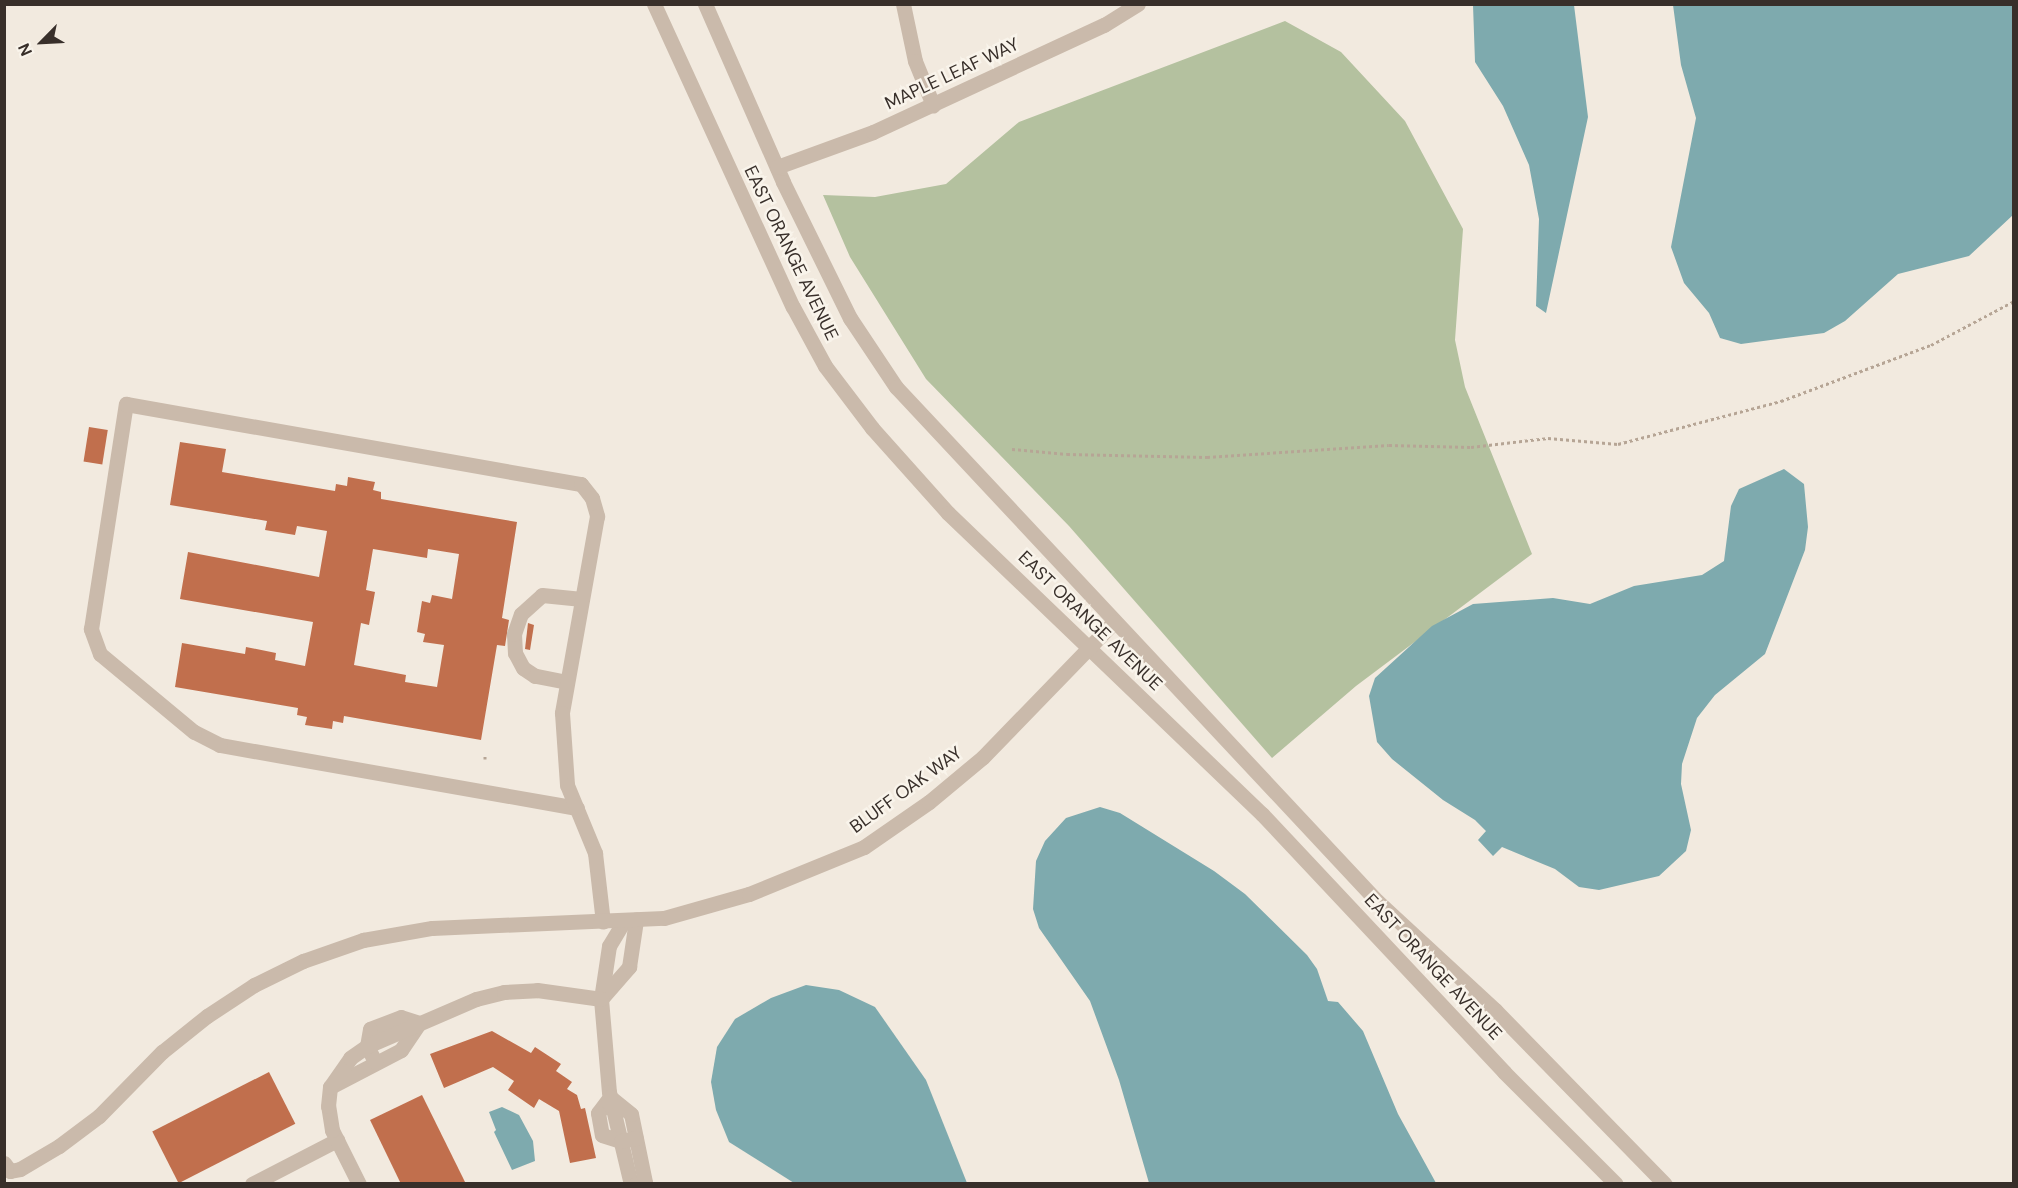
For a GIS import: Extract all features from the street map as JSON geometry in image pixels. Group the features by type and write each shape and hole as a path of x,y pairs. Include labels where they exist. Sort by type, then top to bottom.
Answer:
{"street":[{"name":"EAST ORANGE AVENUE","path":"654,4 793,307 825,366 898,459 948,513 1262,814 1504,1072 1616,1184"},
{"name":"EAST ORANGE AVENUE","path":"705,4 777,167 850,318 896,387 1377,901 1495,1010 1665,1184"},
{"path":"903,4 915,61 933,105"},
{"name":"MAPLE LEAF WAY","path":"777,167 873,132 933,105 1104,26 1138,4"},
{"path":"576,808 220,745 194,732 99,654 91,629 126,404 581,484 592,498 597,516 562,713 567,785 595,853 603,922"},
{"path":"567,682 535,676 523,668 514,653 513,634 520,614 542,596 582,599"},
{"name":"BLUFF OAK WAY","path":"6,1171 59,1146 99,1116 162,1052 207,1016 254,985 303,961 363,940 432,928 664,918 749,894 864,847 929,802 983,757 1092,649 1114,622"},
{"path":"630,920 609,946 601,999 610,1097 645,1182 636,1184"},
{"path":"601,999 629,967 630,920"},
{"path":"359,1184 337,1140 328,1106 330,1087 350,1058 367,1046 418,1023 476,999 504,992 537,990 601,999"},
{"path":"330,1087 357,1076 375,1062 401,1050 418,1023"},
{"path":"367,1046 375,1062"},
{"path":"628,1139 631,1184"},
{"path":"252,1184 337,1140"}],"path":[{"path":"1012,448 1067,454 1207,457 1389,445 1471,447 1548,438 1618,444 1780,401 1931,345 2013,301"}],"green space":[{"path":"1285,21 1341,52 1405,121 1463,229 1455,340 1465,387 1532,554 1356,686 1272,758 1069,526 926,379 850,257 823,195 875,197 946,184 1019,122"}],"water":[{"path":"1473,5 1574,5 1588,117 1546,313 1536,306 1539,219 1529,165 1503,106 1475,62"},
{"path":"1673,5 2013,5 2013,215 1969,256 1898,274 1845,321 1824,333 1741,344 1720,338 1709,313 1684,283 1671,247 1696,118 1681,65"},
{"path":"1784,469 1804,484 1808,527 1805,550 1765,654 1715,695 1697,718 1682,764 1681,784 1691,830 1686,851 1659,876 1599,890 1579,887 1555,869 1502,847 1493,856 1478,840 1486,831 1475,820 1443,800 1392,759 1377,742 1369,696 1375,678 1432,626 1473,604 1553,598 1590,604 1634,586 1702,575 1724,561 1731,506 1739,489"},
{"path":"1100,807 1120,813 1214,871 1245,894 1307,955 1317,969 1328,1001 1338,1002 1363,1031 1398,1114 1436,1183 1149,1183 1119,1080 1090,1001 1039,928 1033,909 1036,861 1045,841 1066,818"},
{"path":"806,985 839,990 875,1007 926,1080 967,1183 794,1183 729,1142 716,1110 711,1082 717,1047 735,1019 771,998"},
{"path":"502,1107 519,1115 533,1141 535,1161 512,1170 494,1132 496,1130 489,1112"}],"building":[{"path":"89,427 108,430 102,465 84,462"},
{"path":"180,442 226,449 222,472 335,491 336,484 347,486 348,477 375,482 373,490 381,492 381,499 517,522 502,618 509,620 505,646 497,645 481,740 344,716 343,723 333,721 332,729 305,725 307,717 297,715 298,708 175,687 182,643 245,654 246,647 276,653 275,660 305,666 313,622 180,599 188,552 319,577 327,531 297,526 295,535 265,530 267,521 170,505","holes":["373,549 427,558 428,549 459,554 452,599 432,595 430,603 422,601 417,632 425,634 423,642 444,645 437,687 405,682 406,675 354,665 361,623 369,625 375,592 366,590"]},
{"path":"528,623 534,625 530,650 525,649"},
{"path":"492,1031 531,1053 535,1047 561,1064 556,1071 572,1082 567,1089 577,1095 581,1109 585,1108 596,1158 570,1163 559,1111 539,1099 534,1108 508,1090 514,1081 493,1067 444,1088 430,1054"},
{"path":"269,1072 295,1124 179,1183 152,1131"},
{"path":"422,1095 466,1184 401,1184 370,1120"}]}
